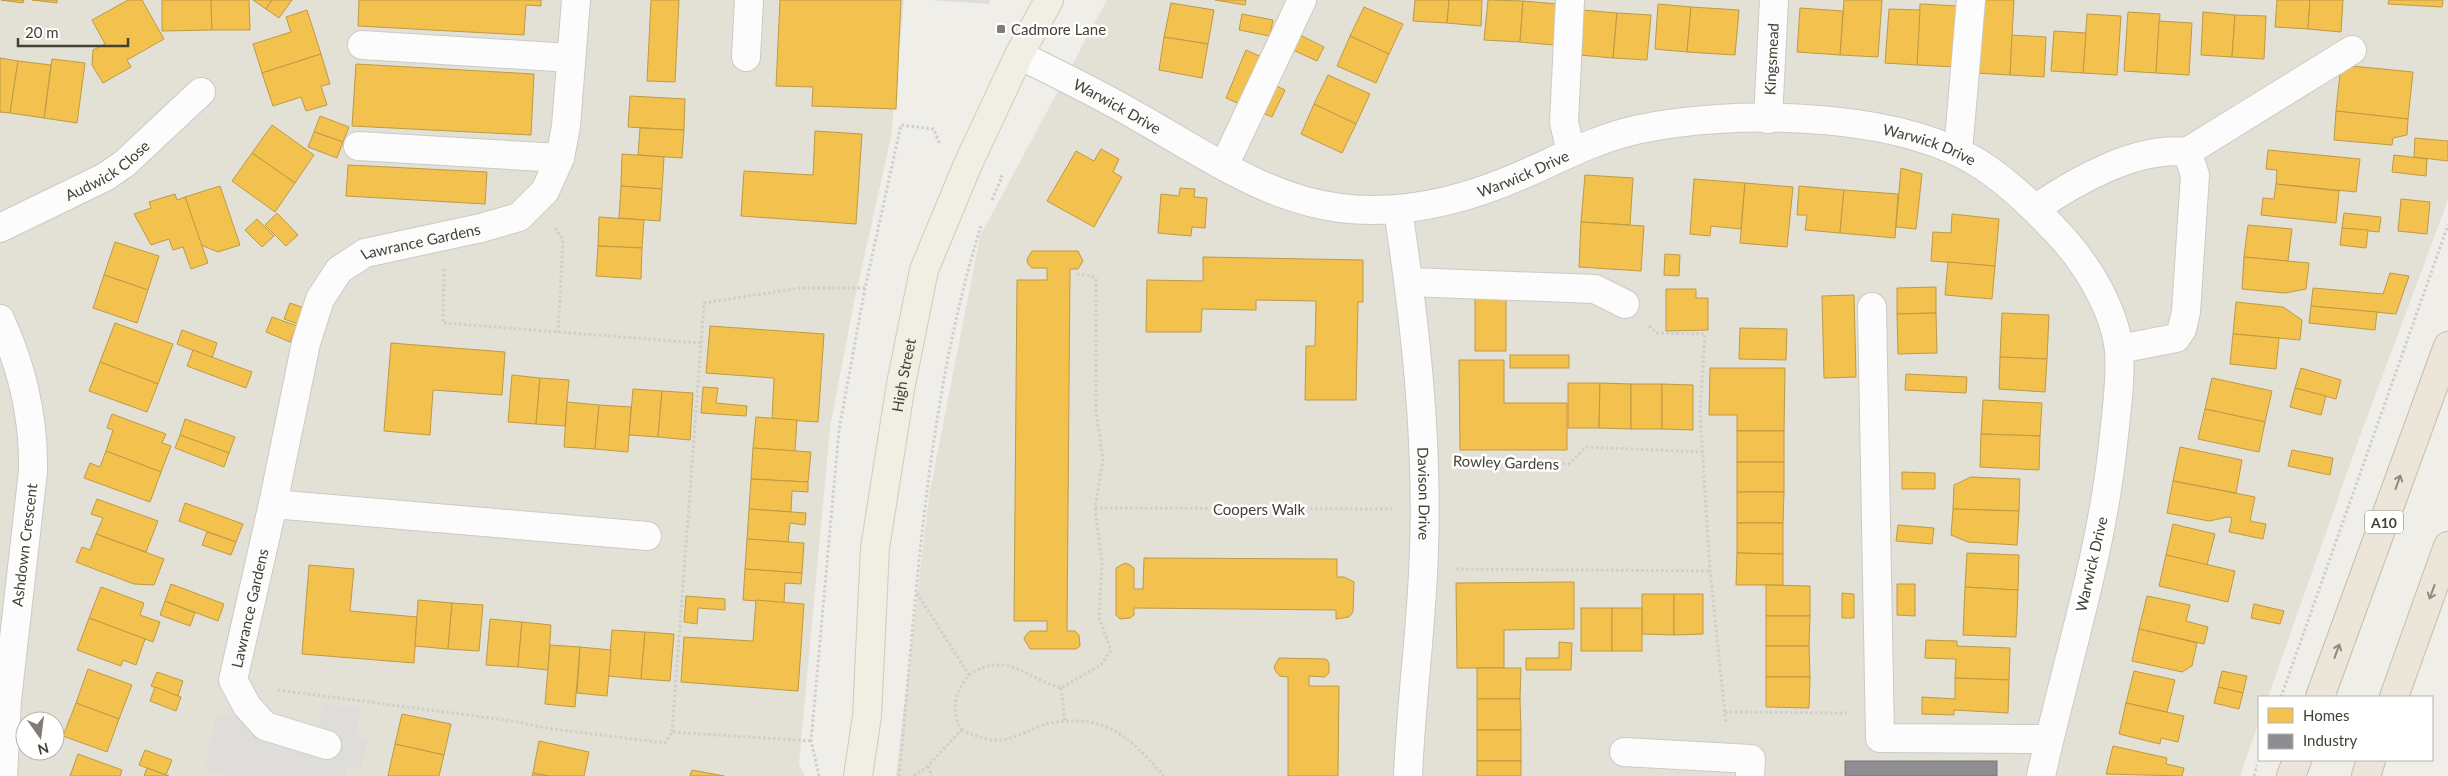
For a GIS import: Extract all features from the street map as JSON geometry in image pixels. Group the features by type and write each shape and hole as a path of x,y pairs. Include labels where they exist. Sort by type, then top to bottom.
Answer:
{"highway":[{"name":"A10","path":"2320,696 2448,346"},
{"path":"2394,696 2448,546"},
{"path":"2291,776 2297,761"},
{"path":"2366,776 2372,761"}],"main road":[{"name":"High Street","path":"858,776 868,716 875,548 900,384 924,270 968,164 1019,55 1049,0"}],"street":[{"name":"Lawrance Gardens","path":"327,745 264,726 247,706 233,680 273,504 306,343 320,299 340,270 365,252 481,228 519,217 544,191 560,158 566,126 576,0"},
{"path":"746,57 749,0"},
{"path":"1224,166 1302,0"},
{"path":"1570,0 1564,122 1571,152"},
{"name":"Kingsmead","path":"1768,119 1774,0"},
{"path":"1958,152 1971,0"},
{"path":"362,45 571,58"},
{"path":"2036,209 2068,186 2115,165 2172,150 2187,152 2212,134 2352,50"},
{"name":"Warwick Drive","path":"1019,55 1134,114 1224,166 1273,190 1311,202 1340,208 1398,210 1440,203 1483,191 1608,137 1694,119 1823,120 1878,128 1922,138 1958,152 1988,170 2036,209 2072,248 2102,298 2119,349 2116,408 2104,509 2041,776"},
{"name":"Audwick Close","path":"0,228 81,191 112,173 138,152 201,92"},
{"path":"358,146 560,158"},
{"path":"2119,349 2176,338 2182,329 2186,312 2195,175 2187,152"},
{"name":"Davison Drive","path":"1398,210 1409,282 1423,459 1424,509 1421,629 1410,715 1408,776"},
{"path":"1409,282 1595,289 1625,304"},
{"path":"1872,307 1878,713 1880,738 2049,739"},
{"name":"Ashdown Crescent","path":"0,319 14,348 26,392 33,434 33,471 3,700 3,776"},
{"path":"273,504 647,536"},
{"path":"1624,752 1743,764"}],"path":[{"path":"820,776 811,741 839,430 865,288 901,124 934,129 943,154 1002,177 991,202"},
{"path":"537,198 564,240 558,332"},
{"path":"899,776 930,462 943,381 984,219"},
{"path":"2281,696 2448,225"},
{"path":"438,237 445,274 443,323 700,343"},
{"path":"1076,274 1092,276 1096,280 1096,411 1103,460 1095,508 1102,562 1099,618 1111,650 1101,665 1061,688 1044,683 1028,673 1002,663 980,668 969,675 956,695 954,707 961,730 992,742 1025,735 1041,726 1065,721 1102,724 1117,731 1134,743 1164,776"},
{"path":"247,706 274,689 513,721 545,728 665,743 672,732 704,303 800,288 865,288"},
{"path":"1625,304 1656,333 1705,334 1700,413 1710,571 1725,712 1743,764"},
{"name":"Rowley Gardens","path":"1423,459 1569,464 1586,447 1703,452"},
{"name":"Coopers Walk","path":"1095,508 1424,509"},
{"path":"1455,569 1710,571"},
{"path":"917,593 969,675"},
{"path":"1061,688 1065,721"},
{"path":"1725,712 1878,713"},
{"path":"914,776 928,766 961,730"},
{"path":"672,732 811,741"},
{"path":"928,766 932,776"}],"shaded area":[{"path":"0,0 904,0 891,137 853,307 830,428 799,764 805,776 0,776"},
{"path":"929,0 990,0 989,4"},
{"path":"1107,0 2448,0 2448,200 2360,436 2268,696 2258,696 2258,725 2240,776 896,776 929,496 980,236"},
{"path":"324,703 361,709 355,738 368,741 361,769 347,767 345,776 233,776 204,770 217,713 277,720 318,730"}],"building: Homes":[{"path":"1,0 24,0 23,3"},
{"path":"32,0 57,0 57,3"},
{"path":"128,0 142,0 164,39 127,60 131,67 103,83 92,65 93,50 105,44 92,20"},
{"path":"162,0 211,0 212,30 162,31"},
{"path":"211,0 249,0 250,30 212,30"},
{"path":"253,0 272,0 266,9"},
{"path":"272,0 292,0 279,18 266,9"},
{"path":"359,0 541,0 541,6 526,5 524,35 358,26"},
{"path":"651,0 679,0 675,82 647,81"},
{"path":"780,0 901,0 896,109 812,106 813,87 776,86"},
{"path":"1215,0 1246,0 1245,5"},
{"path":"1415,0 1449,0 1447,23 1413,21"},
{"path":"1449,0 1482,0 1481,26 1447,23"},
{"path":"1488,0 1523,1 1520,42 1484,40"},
{"path":"1844,0 1882,0 1878,57 1840,55"},
{"path":"1980,0 2014,0 2010,75 1975,73"},
{"path":"2277,0 2310,0 2308,29 2275,27"},
{"path":"2310,0 2343,0 2341,32 2308,29"},
{"path":"2389,0 2443,0 2442,7 2388,4"},
{"path":"1523,1 1558,4 1554,45 1520,42"},
{"path":"1171,3 1214,10 1208,44 1164,37"},
{"path":"1658,4 1691,7 1687,52 1655,49"},
{"path":"1920,4 1959,6 1955,67 1917,65"},
{"path":"1364,7 1403,24 1389,54 1350,36"},
{"path":"1691,7 1739,10 1735,55 1687,52"},
{"path":"1800,8 1843,11 1840,55 1797,52"},
{"path":"1889,9 1920,10 1917,65 1885,63"},
{"path":"307,10 321,54 262,73 253,44 291,32 286,17"},
{"path":"1582,10 1617,13 1613,58 1579,55"},
{"path":"2128,12 2160,14 2156,73 2124,71"},
{"path":"2203,12 2235,15 2232,57 2201,55"},
{"path":"1617,13 1651,15 1647,60 1613,58"},
{"path":"1242,14 1273,20 1270,36 1239,30"},
{"path":"2087,14 2121,16 2117,75 2083,73"},
{"path":"2235,15 2266,16 2264,59 2232,57"},
{"path":"2159,21 2192,23 2189,75 2156,73"},
{"path":"2054,31 2086,33 2083,73 2051,71"},
{"path":"1300,35 1324,47 1317,61 1293,50"},
{"path":"2012,35 2046,37 2044,77 2010,75"},
{"path":"1350,36 1389,54 1376,83 1337,66"},
{"path":"1164,37 1208,44 1202,78 1159,70"},
{"path":"1246,50 1264,58 1244,106 1226,98"},
{"path":"321,54 330,84 321,86 327,105 306,111 301,97 273,106 262,73"},
{"path":"0,58 18,61 10,113 0,112"},
{"path":"52,59 85,63 77,123 44,118"},
{"path":"18,61 51,65 44,118 10,113"},
{"path":"356,64 534,74 531,135 352,126"},
{"path":"2341,65 2413,72 2408,119 2336,111"},
{"path":"1328,75 1370,94 1356,124 1314,104"},
{"path":"1270,83 1285,90 1272,117 1257,111"},
{"path":"630,96 685,99 684,130 628,127"},
{"path":"1314,104 1356,124 1342,153 1301,134"},
{"path":"2336,111 2408,119 2407,135 2393,138 2392,145 2334,140"},
{"path":"320,116 349,127 343,142 314,132"},
{"path":"272,125 314,155 295,183 252,153"},
{"path":"640,128 684,130 682,158 638,155"},
{"path":"815,131 862,134 856,224 741,216 744,171 813,175"},
{"path":"314,132 343,142 337,158 308,147"},
{"path":"2415,138 2448,141 2448,161 2414,157"},
{"path":"1101,149 1119,159 1113,172 1122,177 1094,227 1047,201 1076,151 1094,161"},
{"path":"2268,150 2360,159 2356,192 2276,184 2277,170 2266,169"},
{"path":"252,153 295,183 275,212 232,181"},
{"path":"622,154 664,157 662,189 621,186"},
{"path":"2394,155 2427,159 2426,176 2392,172"},
{"path":"348,165 487,172 485,204 346,196"},
{"path":"1901,168 1922,174 1916,229 1896,227"},
{"path":"1585,175 1633,178 1630,225 1581,222"},
{"path":"1694,179 1745,183 1741,229 1711,226 1710,236 1690,234"},
{"path":"1745,183 1793,187 1787,247 1740,243"},
{"path":"2276,184 2339,191 2336,223 2261,215 2263,198 2274,199"},
{"path":"220,186 240,245 218,252 201,245 185,197"},
{"path":"621,186 662,189 660,221 619,218"},
{"path":"1799,186 1844,190 1840,233 1805,230 1807,215 1797,215"},
{"path":"1180,188 1195,189 1194,197 1207,198 1205,228 1192,227 1191,236 1158,233 1161,194 1179,196"},
{"path":"1844,190 1898,194 1895,238 1840,233"},
{"path":"175,194 177,200 185,197 208,263 191,269 183,247 173,250 169,239 151,245 134,214 151,208 149,202"},
{"path":"2401,199 2430,202 2427,234 2398,231"},
{"path":"277,213 298,235 286,246 265,225"},
{"path":"2344,213 2381,217 2379,232 2342,228"},
{"path":"1952,214 1999,219 1995,266 1931,261 1933,232 1951,233"},
{"path":"599,217 644,220 642,248 598,246"},
{"path":"257,219 274,236 262,247 245,230"},
{"path":"1581,222 1644,226 1641,271 1579,267"},
{"path":"2248,225 2292,229 2288,261 2244,257"},
{"path":"2342,228 2368,230 2366,248 2340,245"},
{"path":"115,242 159,256 148,290 104,275"},
{"path":"598,246 642,248 641,279 596,276"},
{"path":"1032,251 1078,251 1083,261 1078,269 1070,269 1067,631 1075,631 1079,635 1080,646 1076,649 1030,649 1024,639 1026,635 1030,631 1047,631 1047,621 1014,621 1017,280 1047,280 1047,268 1032,268 1028,264 1027,259"},
{"path":"1665,254 1680,255 1679,276 1664,275"},
{"path":"1203,257 1363,260 1363,302 1358,302 1356,400 1305,400 1306,346 1315,346 1316,301 1256,300 1256,310 1202,309 1201,332 1146,332 1147,280 1203,281"},
{"path":"2244,257 2309,263 2306,289 2285,293 2242,289"},
{"path":"1948,262 1995,266 1992,299 1945,295"},
{"path":"2390,273 2409,276 2396,314 2311,306 2313,288 2383,294"},
{"path":"104,275 148,290 137,323 93,308"},
{"path":"1936,287 1936,313 1897,314 1897,288"},
{"path":"1666,289 1696,289 1696,298 1708,298 1708,330 1666,331"},
{"path":"1475,294 1506,295 1506,351 1475,351"},
{"path":"1854,295 1856,377 1824,378 1822,296"},
{"path":"2236,302 2283,307 2302,320 2300,340 2233,334"},
{"path":"290,303 304,308 298,324 284,319"},
{"path":"2311,306 2377,312 2375,330 2309,323"},
{"path":"1936,313 1937,353 1898,354 1897,314"},
{"path":"2002,313 2049,315 2047,359 2000,357"},
{"path":"272,317 297,326 290,342 266,332"},
{"path":"115,323 173,344 158,384 100,362"},
{"path":"710,326 824,334 818,422 772,419 774,378 706,373"},
{"path":"1740,328 1787,329 1786,360 1739,359"},
{"path":"182,330 217,343 212,358 177,344"},
{"path":"2233,334 2279,338 2276,369 2230,364"},
{"path":"391,343 505,352 502,395 433,390 430,435 384,431"},
{"path":"193,350 252,372 246,388 187,366"},
{"path":"1510,355 1569,355 1569,368 1510,368"},
{"path":"2000,357 2047,359 2045,392 1999,389"},
{"path":"1459,360 1504,360 1504,403 1567,403 1567,450 1460,450"},
{"path":"100,362 158,384 147,412 89,391"},
{"path":"1710,368 1785,368 1784,431 1737,431 1737,415 1709,415"},
{"path":"2301,368 2341,380 2336,399 2295,388"},
{"path":"1906,374 1967,377 1966,393 1905,390"},
{"path":"512,375 540,378 536,424 508,422"},
{"path":"540,378 569,380 565,426 536,424"},
{"path":"2212,378 2272,391 2265,422 2205,409"},
{"path":"1568,383 1600,383 1599,428 1568,428"},
{"path":"1600,383 1631,384 1631,429 1599,428"},
{"path":"1631,384 1662,384 1662,429 1631,429"},
{"path":"1662,384 1693,385 1693,430 1662,429"},
{"path":"703,387 718,388 716,403 747,406 746,416 701,413"},
{"path":"2295,388 2326,396 2321,415 2290,407"},
{"path":"633,389 662,391 658,437 629,435"},
{"path":"662,391 693,393 690,440 658,437"},
{"path":"1983,400 2042,403 2040,436 1981,434"},
{"path":"567,402 599,405 595,449 564,447"},
{"path":"599,405 631,407 628,452 595,449"},
{"path":"2205,409 2265,422 2259,452 2198,439"},
{"path":"112,414 166,434 162,443 171,446 161,472 106,451 113,430 107,428"},
{"path":"756,417 797,420 795,451 753,448"},
{"path":"185,419 235,437 229,453 180,435"},
{"path":"1737,431 1784,431 1784,462 1737,462"},
{"path":"1981,434 2040,436 2039,470 1980,467"},
{"path":"180,435 229,453 224,467 175,448"},
{"path":"2180,447 2242,460 2236,493 2173,481"},
{"path":"753,448 811,452 808,482 751,479"},
{"path":"2292,450 2333,458 2330,475 2288,466"},
{"path":"106,451 161,472 150,502 84,478 90,463 100,467"},
{"path":"1737,462 1784,462 1784,492 1737,492"},
{"path":"1902,472 1935,473 1935,489 1902,489"},
{"path":"1971,477 2020,479 2019,511 1953,509 1954,485"},
{"path":"751,479 808,482 808,492 792,491 791,512 749,509"},
{"path":"2173,481 2255,497 2250,521 2266,524 2263,539 2229,532 2232,518 2228,517 2209,521 2167,513"},
{"path":"1737,492 1784,492 1783,523 1737,523"},
{"path":"97,499 158,521 146,552 96,534 103,518 91,514"},
{"path":"185,503 243,524 236,542 179,521"},
{"path":"749,509 806,513 805,525 790,523 788,542 747,539"},
{"path":"1953,509 2019,511 2017,545 1968,542 1951,535"},
{"path":"1737,523 1783,523 1783,554 1737,553"},
{"path":"2173,524 2215,534 2207,565 2166,555"},
{"path":"1898,525 1934,528 1932,544 1896,541"},
{"path":"207,532 236,542 231,555 202,545"},
{"path":"96,534 164,559 154,585 134,584 76,562 82,547 90,550"},
{"path":"747,539 804,543 802,573 745,569"},
{"path":"1737,553 1783,554 1783,585 1736,585"},
{"path":"1967,553 2019,555 2018,590 1965,587"},
{"path":"2166,555 2235,571 2228,602 2159,586"},
{"path":"1144,558 1337,559 1337,577 1344,577 1354,582 1353,612 1349,617 1336,619 1336,610 1134,608 1134,615 1130,618 1120,619 1116,615 1116,568 1125,563 1134,568 1134,589 1143,589"},
{"path":"309,565 354,569 350,611 417,617 414,663 302,654"},
{"path":"745,569 802,573 801,584 785,583 784,603 743,600"},
{"path":"1574,582 1574,629 1504,630 1504,668 1457,668 1456,583"},
{"path":"171,584 224,604 218,621 165,601"},
{"path":"1897,584 1915,584 1915,616 1897,615"},
{"path":"1766,585 1810,586 1810,616 1766,616"},
{"path":"101,587 144,603 140,615 160,622 153,642 89,618"},
{"path":"1965,587 2018,590 2016,637 1963,635"},
{"path":"1842,593 1854,594 1854,618 1842,618"},
{"path":"1642,594 1674,594 1674,635 1642,634"},
{"path":"1674,594 1703,594 1703,634 1674,635"},
{"path":"686,596 725,599 725,610 698,608 697,624 684,622"},
{"path":"2147,596 2190,605 2186,621 2208,627 2204,644 2139,629"},
{"path":"418,600 452,603 448,649 415,646"},
{"path":"756,600 804,604 798,691 681,682 684,637 753,641"},
{"path":"165,601 195,613 190,626 160,615"},
{"path":"452,603 483,605 479,651 448,649"},
{"path":"2254,604 2284,611 2280,624 2251,618"},
{"path":"1581,608 1612,608 1612,651 1581,651"},
{"path":"1612,608 1642,608 1642,651 1612,651"},
{"path":"1766,616 1810,616 1809,646 1766,646"},
{"path":"89,618 145,639 136,665 123,660 121,666 77,650"},
{"path":"490,619 522,622 518,667 486,665"},
{"path":"522,622 551,625 548,670 518,667"},
{"path":"2139,629 2197,643 2192,666 2182,672 2132,661"},
{"path":"612,630 645,632 641,679 608,676"},
{"path":"645,632 674,634 670,681 641,679"},
{"path":"1926,640 1957,641 1957,646 2010,648 2009,680 1955,678 1956,659 1925,658"},
{"path":"1559,642 1572,643 1571,670 1526,670 1526,658 1559,658"},
{"path":"550,645 580,647 575,707 545,704"},
{"path":"1766,646 1809,646 1810,677 1766,677"},
{"path":"580,647 611,650 607,696 577,693"},
{"path":"1279,658 1326,659 1329,663 1329,673 1325,677 1309,676 1309,686 1339,686 1338,776 1288,776 1288,677 1280,676 1276,672 1274,667"},
{"path":"1477,668 1521,668 1520,699 1477,699"},
{"path":"88,669 132,685 119,719 76,703"},
{"path":"2134,671 2175,680 2167,712 2126,703"},
{"path":"2222,671 2247,676 2243,693 2218,687"},
{"path":"157,672 183,681 178,696 151,686"},
{"path":"1766,677 1810,677 1809,708 1766,707"},
{"path":"1955,678 2009,680 2008,713 1954,710 1954,715 1922,714 1922,697 1955,699"},
{"path":"155,687 181,697 176,711 150,701"},
{"path":"2218,687 2243,693 2239,709 2214,703"},
{"path":"1477,699 1520,699 1521,730 1477,730"},
{"path":"76,703 119,719 107,752 65,737 65,731"},
{"path":"2126,703 2184,716 2178,742 2161,738 2160,744 2119,734"},
{"path":"402,714 451,724 444,755 395,744"},
{"path":"1477,730 1521,730 1521,761 1477,761"},
{"path":"539,741 589,752 584,776 549,776 533,773"},
{"path":"395,744 444,755 439,776 388,776"},
{"path":"2113,746 2167,758 2166,764 2184,768 2182,776 2106,774"},
{"path":"145,750 172,760 166,775 139,765"},
{"path":"78,754 122,770 120,776 70,776"},
{"path":"1477,761 1521,761 1521,776 1477,776"},
{"path":"147,768 166,775 169,776 144,776"},
{"path":"692,770 724,776 690,776"},
{"path":"533,773 549,776 532,776"}],"building: Industry":[{"path":"1845,761 1997,761 1997,776 1845,776"}],"place":[{"name":"Cadmore Lane","path":"1001,29"}]}
